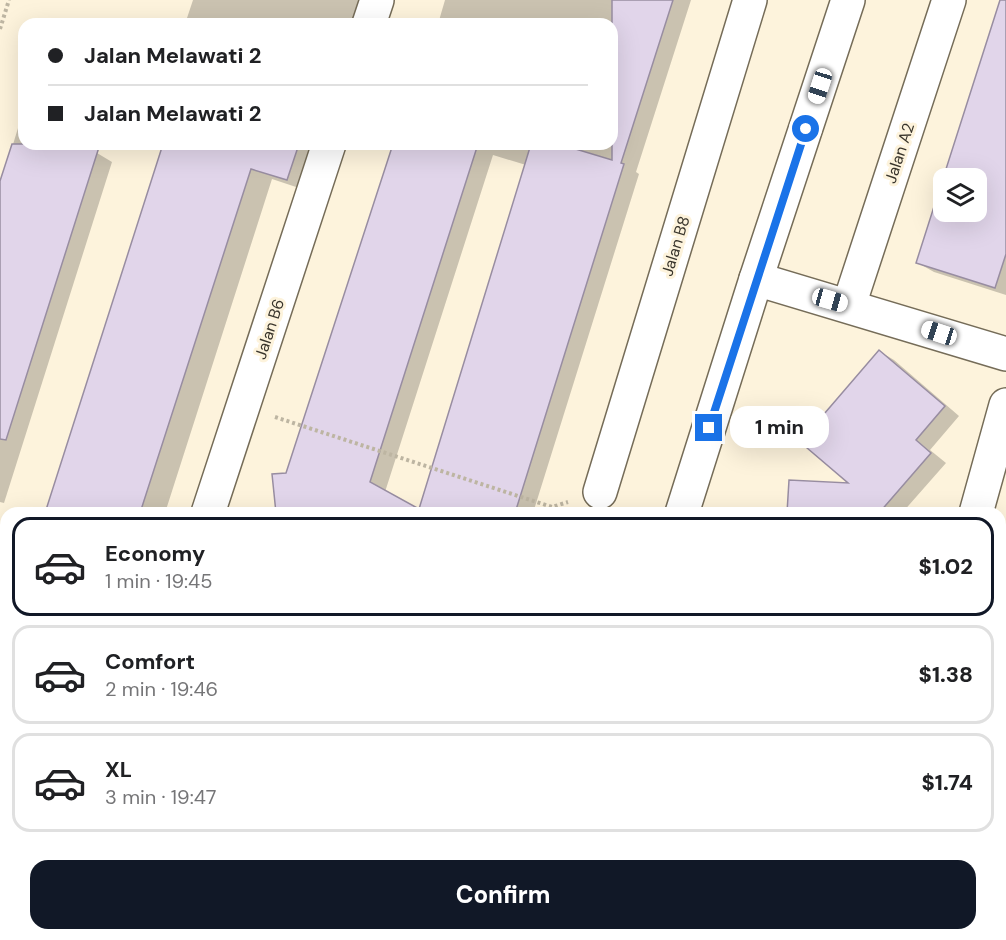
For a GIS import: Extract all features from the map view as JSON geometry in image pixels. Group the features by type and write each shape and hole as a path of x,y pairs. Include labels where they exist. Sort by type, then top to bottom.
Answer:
{"street":[{"path":"371,18 377,0"},
{"name":"Jalan B8","path":"600,492 750,0"},
{"path":"684,507 848,0"},
{"name":"Jalan A2","path":"849,305 949,0"},
{"name":"Jalan B6","path":"210,507 327,150"},
{"path":"756,279 849,305 1006,354"},
{"path":"978,507 1006,405"}],"path":[{"path":"0,29 9,0"},
{"path":"243,407 552,507 600,492"}],"building":[{"path":"612,0 673,0 517,507 420,507 529,150 579,150 612,160 612,150 618,150 618,18 612,18"},
{"path":"1000,0 1006,0 1006,254 995,288 916,263 933,210 933,222 987,222 987,168 946,168"},
{"path":"12,144 18,144 18,150 98,150 6,440 0,439 0,181"},
{"path":"161,150 297,150 287,180 251,169 142,507 47,507"},
{"path":"391,150 476,150 370,482 415,507 275,507 272,474 286,473"},
{"path":"879,350 945,406 916,440 931,453 884,507 787,507 789,480 848,483 800,442"}],"route":[{"path":"709,428 806,129"}]}
